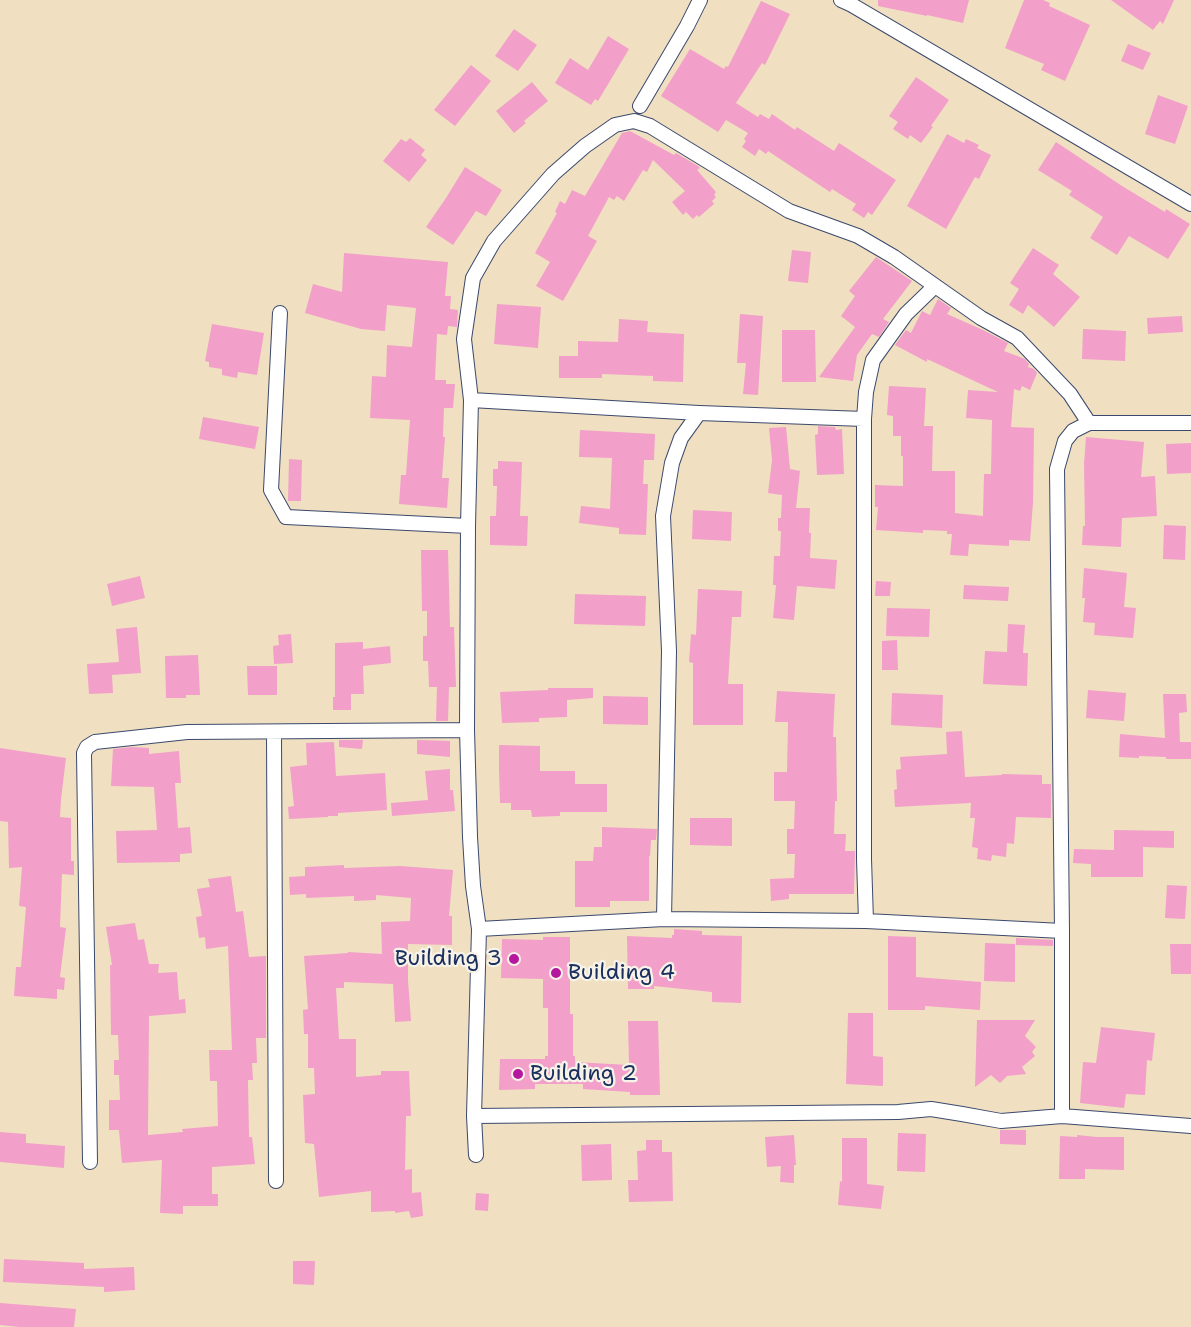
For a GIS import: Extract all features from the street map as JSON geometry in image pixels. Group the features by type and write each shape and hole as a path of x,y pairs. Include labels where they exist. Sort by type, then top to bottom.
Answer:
{"street":[{"path":"640,106 700,0"},
{"path":"849,2 1191,204"},
{"path":"476,1155 474,1116 478,930 470,837 467,730 471,400 464,339 473,278 494,242 553,174 585,146 615,125 634,121 650,126 789,211 858,236 894,257 981,318 1017,338 1070,394 1089,423"},
{"path":"866,921 864,419 866,392 873,360 906,314 935,286"},
{"path":"280,313 271,490 286,517 468,526"},
{"path":"471,400 699,413 864,419"},
{"path":"664,920 669,651 663,516 672,463 681,438 699,413"},
{"path":"1062,1116 1057,469 1065,441 1073,431 1089,423 1191,423"},
{"path":"90,1162 84,753 87,747 95,742 187,732 467,730"},
{"path":"274,733 276,1181"},
{"path":"478,930 664,920 866,921 1062,931"},
{"path":"474,1116 898,1112 930,1109 1001,1121 1062,1116 1191,1126"}],"building":[{"path":"878,0 969,0 963,23 878,6"},
{"path":"1024,0 1043,0 1050,3 1049,6 1090,25 1065,81 1041,70 1044,64 1005,48"},
{"path":"1111,0 1174,0 1163,24 1160,21 1153,30"},
{"path":"761,1 790,14 765,65 762,63 736,103 758,117 760,114 769,119 772,114 795,130 797,127 834,151 839,143 896,180 872,215 868,212 864,218 852,210 856,204 832,189 830,192 768,151 766,154 759,149 755,156 742,147 748,133 726,120 718,132 661,96 690,49 724,69 728,67"},
{"path":"514,29 537,45 518,71 495,56"},
{"path":"608,36 629,49 598,101 595,99 591,105 555,83 570,58 588,70"},
{"path":"1128,44 1151,53 1143,70 1121,61"},
{"path":"471,65 491,81 455,126 434,110"},
{"path":"916,77 949,100 921,143 910,135 908,139 893,129 898,122 889,116"},
{"path":"532,82 548,101 524,121 526,123 514,133 496,111"},
{"path":"1158,95 1188,106 1175,144 1145,134"},
{"path":"630,131 698,166 700,168 697,170 716,192 714,195 716,197 712,201 714,204 699,217 697,215 693,219 686,212 683,215 672,202 685,191 653,160 647,172 643,170 624,201 617,196 614,200 609,197 588,236 597,241 563,301 536,286 550,262 535,253 557,213 555,212 560,201 565,204 572,190 585,196 622,133"},
{"path":"947,134 964,143 966,139 979,145 977,148 991,155 979,179 975,177 946,229 907,206"},
{"path":"410,138 425,150 421,155 427,160 409,182 383,161 401,139 406,142"},
{"path":"1056,142 1122,186 1190,224 1168,259 1129,236 1117,255 1090,238 1103,217 1069,195 1072,191 1038,170"},
{"path":"465,167 502,190 486,216 476,211 453,245 426,227"},
{"path":"1033,248 1059,265 1053,274 1080,297 1054,327 1028,305 1023,314 1009,305 1019,289 1010,283"},
{"path":"792,250 811,252 808,283 788,281"},
{"path":"344,253 448,262 445,296 451,296 450,309 458,310 457,327 448,326 447,335 437,334 435,380 446,380 446,384 455,384 453,408 444,408 443,437 445,437 442,478 449,478 447,508 399,504 401,475 406,475 410,420 370,418 372,376 386,377 387,345 412,347 416,308 387,305 385,331 361,329 305,313 313,284 342,292"},
{"path":"876,257 912,281 883,319 889,322 879,337 872,334 857,355 853,381 819,377 855,327 841,316 855,296 849,291"},
{"path":"938,299 951,308 947,314 1008,343 1004,351 1025,359 1029,364 1028,367 1037,373 1030,390 1022,386 1020,391 1014,389 1011,427 1034,428 1030,541 1009,540 1009,546 969,544 968,556 950,555 952,534 947,534 947,531 923,530 923,533 876,530 878,507 875,507 875,485 903,486 901,436 893,436 893,416 887,415 889,386 926,388 924,426 933,426 932,471 955,471 955,513 983,516 984,474 991,474 992,420 966,418 968,390 998,392 927,359 927,362 895,345 906,330 911,333 922,311 930,315"},
{"path":"497,304 541,307 538,348 494,344"},
{"path":"740,314 763,316 758,395 743,394 746,363 737,363"},
{"path":"1182,316 1183,332 1148,334 1147,318"},
{"path":"619,319 648,321 647,332 684,334 683,382 653,381 653,376 602,374 602,378 559,378 559,356 578,356 578,341 618,342"},
{"path":"212,324 264,333 257,375 238,372 237,378 222,375 222,369 209,367 209,362 205,361"},
{"path":"1083,329 1126,331 1125,361 1082,359"},
{"path":"782,330 815,330 816,382 782,382"},
{"path":"203,417 259,427 255,449 199,439"},
{"path":"818,426 842,429 844,474 817,475 815,435 818,434"},
{"path":"786,427 790,469 800,471 796,508 810,508 810,558 837,560 835,589 797,586 794,620 773,618 776,585 773,585 774,556 780,556 781,531 778,531 778,518 781,518 782,495 768,493 772,460 769,428"},
{"path":"580,430 655,434 654,460 644,460 643,484 648,484 646,535 619,534 619,528 579,523 581,506 610,509 612,458 579,457"},
{"path":"1086,437 1144,442 1141,477 1155,476 1157,516 1122,518 1121,547 1082,545 1083,526 1085,526"},
{"path":"1191,443 1191,473 1167,474 1166,444"},
{"path":"289,459 302,460 301,501 288,501"},
{"path":"498,461 522,462 520,516 528,516 527,546 490,545 490,516 496,516 497,486 493,486 493,469 498,469"},
{"path":"693,510 732,512 731,541 692,539"},
{"path":"1164,525 1186,526 1185,560 1163,559"},
{"path":"421,550 448,550 450,627 454,627 456,687 449,687 448,721 436,721 437,687 429,687 428,661 423,661 423,636 427,636 427,611 422,611"},
{"path":"1084,568 1127,573 1124,607 1136,608 1133,638 1094,635 1095,623 1083,622"},
{"path":"140,576 145,598 112,606 107,584"},
{"path":"876,581 891,582 890,596 875,596"},
{"path":"964,585 1009,587 1008,601 963,599"},
{"path":"698,589 742,591 741,617 732,617 728,684 743,684 743,725 693,725 693,663 689,662 691,634 696,635"},
{"path":"575,594 646,596 645,626 574,624"},
{"path":"887,608 930,609 929,637 886,636"},
{"path":"1008,624 1025,625 1023,653 1028,653 1027,686 983,684 985,651 1007,652"},
{"path":"137,627 141,673 112,675 113,693 89,694 87,664 119,662 116,629"},
{"path":"291,634 293,663 274,664 273,646 279,645 278,635"},
{"path":"897,640 898,670 882,670 882,641"},
{"path":"363,642 363,649 390,646 391,663 363,666 364,694 351,694 351,710 333,710 335,643"},
{"path":"198,655 200,695 166,698 165,656"},
{"path":"247,666 277,666 277,695 248,695"},
{"path":"548,688 593,688 593,698 567,700 567,717 539,718 539,722 502,723 500,692 548,690"},
{"path":"1088,690 1126,693 1124,721 1086,718"},
{"path":"777,691 835,694 833,737 836,737 837,801 835,801 834,834 846,834 845,851 855,851 854,894 789,894 789,899 771,901 770,879 794,878 795,854 787,854 787,829 794,829 795,801 774,801 774,772 787,772 788,722 775,722"},
{"path":"892,693 943,695 942,728 891,725"},
{"path":"1163,694 1186,694 1187,712 1179,713 1180,742 1191,742 1191,759 1119,757 1120,734 1165,738"},
{"path":"603,696 648,697 648,725 603,724"},
{"path":"962,731 965,777 1002,774 1042,775 1042,784 1051,784 1051,818 1016,817 1014,844 1007,843 1006,857 992,855 991,861 977,859 978,848 972,847 975,818 970,818 971,803 895,807 896,770 901,769 900,757 947,754 946,732"},
{"path":"339,740 363,740 362,749 339,747"},
{"path":"417,740 450,741 450,757 417,754"},
{"path":"334,742 336,776 385,773 387,810 289,819 288,807 294,806 290,767 307,765 306,743"},
{"path":"499,745 540,746 540,771 575,771 575,784 607,784 607,812 560,812 560,816 532,817 531,810 511,810 511,803 500,803"},
{"path":"0,748 66,758 60,817 71,818 71,861 74,861 74,875 62,874 60,927 66,928 60,977 65,978 64,990 57,989 57,999 14,996 16,967 21,967 26,907 19,906 22,867 9,868 8,822 0,821"},
{"path":"149,748 149,754 179,751 181,783 175,783 178,828 190,827 192,853 180,854 180,862 117,863 116,831 157,830 154,787 111,786 113,749"},
{"path":"450,769 450,790 453,790 455,811 392,816 391,803 428,800 425,771"},
{"path":"690,818 732,818 732,846 690,845"},
{"path":"602,827 657,829 656,840 651,840 649,856 649,901 610,901 610,907 575,907 575,861 593,861 594,847 602,847"},
{"path":"1114,830 1174,831 1174,848 1143,847 1143,877 1091,877 1091,864 1073,863 1074,849 1114,850"},
{"path":"344,865 344,868 400,866 453,870 449,916 452,916 452,945 408,944 411,1021 395,1022 393,984 344,982 344,988 336,988 339,1039 356,1039 356,1077 381,1075 381,1071 409,1071 411,1116 406,1116 405,1170 412,1169 412,1193 421,1192 423,1216 411,1218 409,1211 371,1212 371,1191 319,1197 314,1144 305,1143 303,1095 315,1094 314,1068 308,1068 308,1034 304,1034 303,1010 308,1009 304,956 348,952 382,954 381,922 410,921 411,898 376,895 376,900 354,901 354,896 306,898 306,894 290,895 289,877 305,876 305,867"},
{"path":"231,876 236,912 243,911 249,957 266,956 266,1038 256,1038 257,1063 252,1063 253,1080 248,1080 249,1137 252,1137 255,1164 212,1167 212,1194 218,1194 218,1206 183,1206 183,1214 160,1213 162,1160 122,1163 119,1130 109,1130 109,1100 120,1100 119,1075 114,1075 114,1060 119,1060 118,1035 111,1035 110,965 112,965 106,927 135,923 138,940 144,939 149,964 159,964 158,973 177,972 179,1000 185,999 186,1013 149,1016 148,1135 218,1126 217,1081 210,1081 209,1050 232,1050 228,946 206,949 205,937 199,938 196,917 202,916 197,889 210,887 208,879"},
{"path":"1167,885 1187,886 1185,919 1165,918"},
{"path":"674,929 702,931 702,935 742,936 741,1003 712,1002 712,992 654,986 654,989 628,989 627,936 672,938"},
{"path":"888,936 916,937 916,977 981,982 980,1010 925,1006 925,1010 888,1010"},
{"path":"543,937 570,937 570,1014 573,1014 575,1062 629,1065 628,1021 658,1021 660,1095 630,1095 630,1092 583,1089 583,1084 535,1084 535,1089 499,1090 500,1059 545,1059 545,1056 548,1056 548,1008 543,1008 543,979 501,978 502,939 543,940"},
{"path":"1016,938 1053,940 1053,946 1016,945"},
{"path":"985,943 1015,944 1015,982 984,981"},
{"path":"1170,944 1191,944 1191,974 1171,974"},
{"path":"848,1013 873,1013 873,1056 883,1057 883,1086 846,1084"},
{"path":"977,1020 1035,1020 1025,1036 1036,1047 1032,1052 1035,1056 1022,1067 1026,1074 1007,1076 1000,1083 991,1075 975,1087"},
{"path":"1101,1027 1155,1033 1152,1061 1147,1060 1145,1095 1126,1094 1124,1108 1080,1103 1083,1062 1096,1063"},
{"path":"1000,1130 1026,1130 1026,1145 1000,1144"},
{"path":"0,1132 26,1134 26,1143 65,1146 64,1168 0,1162"},
{"path":"898,1133 926,1134 925,1172 897,1171"},
{"path":"794,1135 796,1165 794,1165 794,1183 780,1182 781,1166 767,1167 765,1137"},
{"path":"1077,1135 1124,1137 1124,1170 1085,1169 1085,1179 1059,1179 1060,1136 1077,1137"},
{"path":"842,1138 867,1138 867,1184 884,1186 881,1209 838,1205 840,1181 842,1182"},
{"path":"646,1140 662,1140 662,1152 672,1152 673,1201 629,1202 628,1180 638,1180 637,1151 646,1150"},
{"path":"611,1144 612,1180 582,1181 581,1145"},
{"path":"476,1193 489,1194 488,1211 475,1210"},
{"path":"4,1259 84,1263 84,1269 134,1267 135,1290 104,1292 104,1287 3,1282"},
{"path":"293,1261 315,1261 314,1285 293,1284"},
{"path":"0,1303 76,1309 74,1327 0,1325"}],"place":[{"name":"Building 3","path":"514,959"},
{"name":"Building 4","path":"556,973"},
{"name":"Building 2","path":"518,1074"}]}
